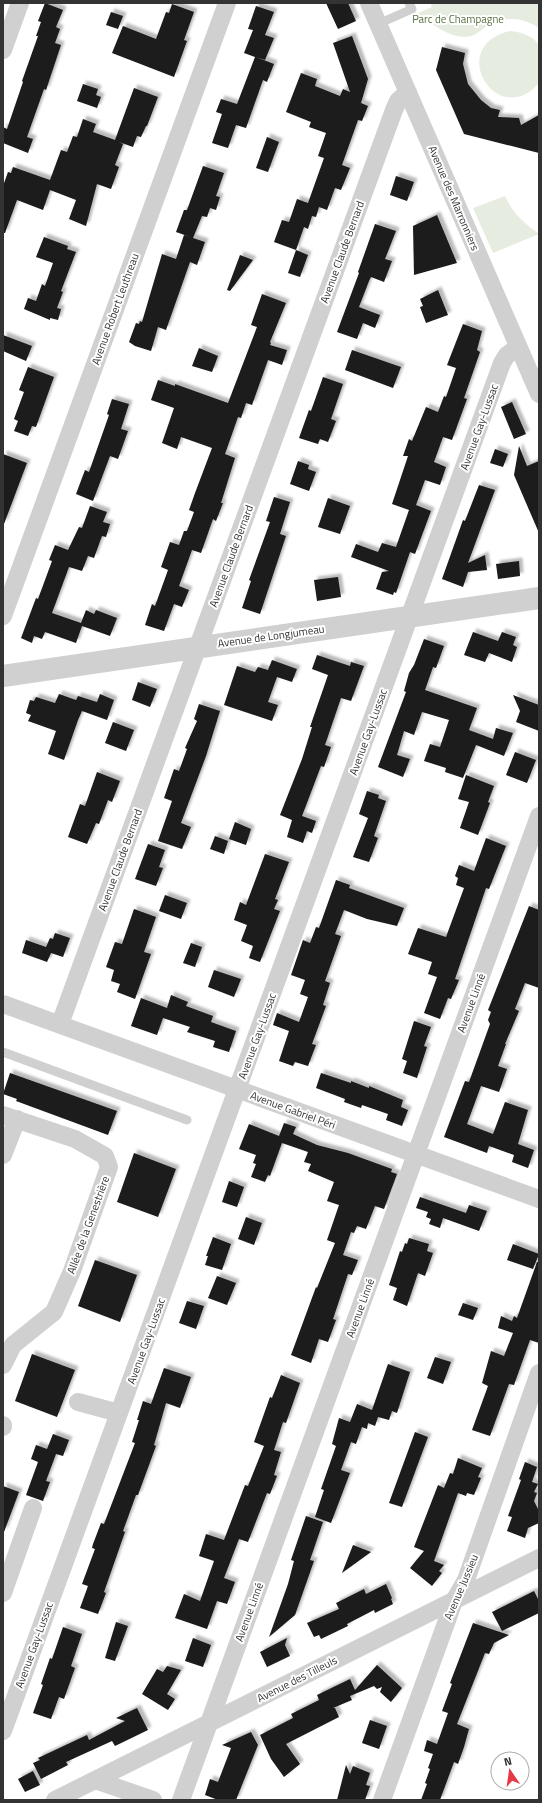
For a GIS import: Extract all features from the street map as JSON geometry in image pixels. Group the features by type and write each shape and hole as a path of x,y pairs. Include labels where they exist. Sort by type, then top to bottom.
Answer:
{"street":[{"path":"3,50 20,3"},
{"name":"Avenue Robert Leuthreau","path":"3,616 227,3"},
{"name":"Avenue des Marronniers","path":"368,3 539,394"},
{"name":"Avenue Claude Bernard","path":"60,1024 394,110 398,101 408,92"},
{"name":"Avenue Gay-Lussac","path":"3,1731 502,363 507,355 518,347"},
{"name":"Avenue de Longjumeau","path":"3,676 539,598"},
{"name":"Avenue Linné","path":"181,1800 539,816"},
{"name":"Avenue Gabriel Péri","path":"3,1004 539,1199"},
{"name":"Allée de la Genestrière","path":"3,1155 10,1117 75,1139 105,1156 109,1167 72,1271 54,1312 13,1344 3,1365"},
{"name":"Avenue Jussieu","path":"382,1800 454,1601 466,1580 539,1373"},
{"path":"78,1402 119,1413"},
{"path":"3,1593 33,1508"},
{"name":"Avenue des Tilleuls","path":"55,1800 539,1558"},
{"path":"96,1780 153,1800"}],"lane":[{"path":"378,24 412,9 410,3"},
{"path":"3,1052 187,1120"}],"green space":[{"name":"Parc de Champagne","path":"430,3 539,3 539,28 533,24 520,20 506,19 487,26 474,35 467,37 459,36 444,31 418,13 432,7"},
{"path":"510,31 526,35 539,45 539,83 523,95 508,97 494,92 484,81 480,67 481,52 491,40"},
{"path":"505,196 519,218 539,234 493,253 473,208"}],"building":[{"path":"45,3 63,10 56,27 60,29 55,43 61,45 46,90 44,89 27,137 33,139 28,153 3,143 3,127 7,129 23,82 22,81 38,36 36,36 41,22 38,21"},
{"path":"326,3 348,3 356,21 338,29"},
{"path":"172,4 194,12 184,40 187,41 174,77 112,53 123,26 156,39 166,12 169,13"},
{"path":"256,6 274,12 265,35 274,38 265,60 256,57 274,64 267,82 263,80 246,128 236,125 228,148 212,143 222,114 216,112 221,99 237,104 255,57 244,53 253,30 248,29"},
{"path":"111,12 123,16 118,29 106,25"},
{"path":"352,36 368,79 361,103 368,106 362,121 358,120 342,165 350,168 341,190 335,188 327,210 319,207 316,217 312,216 308,229 304,227 296,250 274,242 282,220 289,222 297,199 308,203 324,158 318,156 326,133 309,127 311,122 286,112 301,73 317,79 315,86 340,96 343,89 350,92 333,43"},
{"path":"442,47 465,53 463,64 468,84 481,100 491,108 500,110 498,117 519,118 521,125 539,115 539,153 464,134 436,70"},
{"path":"83,84 98,89 96,95 101,97 97,108 77,101"},
{"path":"134,88 158,97 147,126 141,137 137,136 133,147 119,142 123,144 115,165 119,167 111,189 97,184 86,226 69,219 76,200 50,190 43,210 17,200 5,233 3,233 3,186 8,172 11,173 13,167 50,180 61,150 67,152 73,136 77,137 83,119 96,124 93,132 115,140"},
{"path":"267,137 279,142 268,172 256,168"},
{"path":"203,166 224,173 216,196 220,197 216,210 210,208 207,217 202,216 193,238 176,232 184,210 187,210"},
{"path":"396,176 414,182 407,201 390,195"},
{"path":"437,215 457,263 414,275 413,226"},
{"path":"375,224 396,231 385,259 392,261 384,282 371,277 369,281 359,307 380,315 375,328 363,323 357,339 337,332"},
{"path":"184,235 205,242 197,265 190,262 166,330 158,327 151,351 135,346 129,342 136,323 139,324 140,321 142,322 162,254 176,259"},
{"path":"44,237 68,246 67,249 76,252 61,291 63,292 57,308 61,309 58,320 50,318 50,320 24,309 28,298 36,301 42,284 45,286 53,263 36,257"},
{"path":"296,250 308,255 300,277 288,273"},
{"path":"240,255 253,260 230,291 227,290"},
{"path":"438,290 448,315 426,323 420,307 423,306 420,299"},
{"path":"262,294 286,303 270,342 270,345 287,350 282,365 268,360 252,405 246,403 241,418 238,417 225,454 235,458 221,503 223,503 216,521 213,519 201,553 192,550 179,586 189,590 182,607 174,604 164,631 145,625 152,604 155,606 168,570 161,567 170,542 179,545 184,531 187,531 194,512 189,510 212,448 181,437 177,449 162,443 174,408 151,400 158,380 175,386 175,384 228,403 257,327 251,325"},
{"path":"463,324 482,331 477,350 480,352 464,398 467,399 452,440 443,437 434,462 446,467 440,485 425,480 416,505 431,511 415,554 410,552 396,593 394,592 393,595 376,589 382,572 389,571 351,557 356,544 378,552 382,543 396,547 409,510 392,504 408,456 403,456 409,439 412,441 426,407 438,412 444,396 446,397 456,368 447,365"},
{"path":"3,335 32,346 26,361 3,351"},
{"path":"199,348 218,356 212,372 192,366"},
{"path":"352,350 401,367 393,388 345,370"},
{"path":"28,367 54,377 36,427 32,426 28,436 14,431 18,421 14,419 24,392 19,390"},
{"path":"323,377 343,384 331,419 336,421 328,442 320,439 318,444 299,438 309,410 311,411"},
{"path":"112,399 129,404 121,429 128,431 118,459 110,456 93,501 76,494 85,470 89,472 109,415 107,414"},
{"path":"512,402 526,434 514,439 501,407"},
{"path":"519,446 527,466 539,461 539,533 514,475"},
{"path":"495,449 508,454 503,467 490,463"},
{"path":"3,454 27,463 4,524 3,524"},
{"path":"298,461 309,465 308,469 316,472 309,491 290,484"},
{"path":"479,485 495,490 468,563 485,555 487,570 468,572 463,587 442,579 463,520 465,521"},
{"path":"274,497 290,502 280,534 286,536 260,614 242,608 251,581 249,580 270,522 266,521"},
{"path":"328,498 350,506 340,534 318,527"},
{"path":"90,506 107,512 103,522 110,524 106,537 102,536 94,558 88,556 82,571 69,567 52,613 81,623 86,610 94,614 96,610 117,618 110,636 82,626 76,643 45,632 42,639 34,636 32,643 21,638 36,598 38,599 52,561 49,560 55,545 68,550 79,527 82,528"},
{"path":"519,561 520,576 498,579 496,564"},
{"path":"338,577 341,597 317,601 314,580"},
{"path":"473,632 498,641 502,632 516,637 513,645 517,647 512,662 489,653 485,662 464,655"},
{"path":"424,639 444,646 436,668 433,667 425,690 477,708 469,730 493,739 496,728 513,733 504,756 476,745 463,778 445,772 446,768 424,761 430,744 440,747 449,720 422,712 414,735 404,731 397,755 410,759 403,777 378,767 406,692 404,691 409,673 414,665"},
{"path":"317,655 350,666 351,662 364,666 351,701 341,698 325,745 331,747 324,767 321,766 302,816 316,821 312,833 307,831 303,843 287,837 292,820 280,815 302,759 312,727 310,727 328,675 312,669"},
{"path":"272,660 297,669 292,682 277,677 268,702 278,705 272,721 224,705 237,666 255,672 258,667 268,670"},
{"path":"138,682 157,689 150,707 132,700"},
{"path":"59,694 76,700 78,696 97,702 100,694 114,700 107,720 82,711 64,760 48,754 56,731 28,721 31,715 26,713 30,700 34,701 36,697 55,703"},
{"path":"513,695 539,705 539,731 516,722 520,711"},
{"path":"199,704 220,711 206,756 181,823 191,827 182,849 158,841 172,801 164,798 174,769 179,771 187,749 185,748 197,721 194,719"},
{"path":"113,722 134,730 126,751 105,743"},
{"path":"515,752 536,760 527,783 506,775"},
{"path":"97,772 120,781 112,802 108,800 99,824 96,823 87,844 68,837 80,804 85,806"},
{"path":"466,775 494,786 488,802 490,803 478,835 460,828 469,802 458,799"},
{"path":"367,791 379,795 378,798 386,801 374,836 378,838 369,862 353,857 368,818 359,814"},
{"path":"235,822 251,829 246,845 229,839"},
{"path":"215,836 228,841 224,854 210,849"},
{"path":"486,838 506,846 489,889 486,888 455,979 459,980 451,999 448,998 440,1019 424,1013 437,977 428,974 432,962 408,954 418,928 446,937 464,888 456,885 458,878 455,876 459,865 474,871"},
{"path":"148,844 165,850 159,867 163,868 156,886 135,879"},
{"path":"265,854 289,862 275,899 278,900 274,909 280,911 260,962 249,958 253,946 241,941 247,925 234,920 240,902 246,905"},
{"path":"336,880 350,885 349,888 404,908 397,926 367,919 344,910 335,934 341,936 325,981 330,983 323,1005 326,1006 312,1044 316,1045 308,1066 295,1062 293,1066 279,1061 289,1031 273,1025 277,1013 299,1022 308,997 300,994 305,980 291,975 303,940 310,943 316,927 319,928"},
{"path":"165,895 187,903 181,919 159,911"},
{"path":"529,906 539,910 539,988 525,983 515,1009 519,1011 505,1044 498,1066 507,1069 499,1092 481,1086 467,1124 493,1134 505,1102 528,1110 518,1144 534,1150 528,1168 512,1162 514,1155 489,1146 487,1153 444,1137 465,1081 469,1082 490,1024 488,1020 491,1012 488,1010"},
{"path":"134,909 156,917 144,952 151,954 135,999 117,992 120,984 111,981 114,970 106,967 115,942 122,944"},
{"path":"55,933 70,938 63,957 51,953 47,962 22,953 26,940 46,947 50,938 53,939"},
{"path":"191,943 202,947 195,967 183,963"},
{"path":"214,970 241,979 234,997 208,987"},
{"path":"171,995 188,1002 186,1006 213,1016 211,1022 236,1031 229,1052 213,1047 215,1041 187,1032 190,1027 163,1018 157,1035 131,1026 141,998 167,1008"},
{"path":"414,1021 431,1027 424,1046 427,1047 417,1078 403,1073 407,1061 402,1059"},
{"path":"10,1073 117,1111 108,1135 16,1101 17,1099 3,1094"},
{"path":"321,1073 351,1083 351,1081 369,1088 369,1086 403,1100 401,1107 408,1110 402,1126 386,1120 388,1114 362,1105 361,1108 344,1102 345,1099 316,1088"},
{"path":"284,1123 296,1127 293,1134 317,1145 348,1153 392,1169 391,1172 397,1174 384,1209 375,1206 366,1229 357,1226 354,1233 351,1232 343,1255 358,1260 352,1275 348,1274 333,1319 336,1320 328,1342 319,1339 311,1363 291,1355 316,1287 317,1288 335,1243 327,1240 339,1205 327,1201 334,1182 308,1171 311,1164 304,1162 308,1152 282,1143 270,1176 268,1175 265,1182 251,1177 256,1164 253,1163 256,1155 239,1149 249,1124 279,1136"},
{"path":"134,1153 176,1169 158,1217 117,1202"},
{"path":"229,1181 244,1187 237,1207 222,1202"},
{"path":"420,1197 466,1213 469,1205 487,1211 479,1231 443,1218 440,1228 429,1224 431,1219 426,1217 428,1212 416,1208"},
{"path":"246,1217 262,1223 254,1245 238,1239"},
{"path":"213,1237 231,1244 222,1270 205,1265 208,1256 206,1256"},
{"path":"409,1238 429,1244 427,1251 433,1253 425,1276 418,1273 407,1306 393,1300 397,1288 389,1285 400,1251 402,1252 405,1243 407,1244"},
{"path":"513,1244 539,1254 533,1269 507,1260"},
{"path":"95,1260 137,1275 120,1322 78,1306"},
{"path":"537,1262 539,1262 539,1343 530,1340 514,1385 509,1384 490,1436 472,1430 488,1386 482,1383 491,1351 504,1356 513,1333 498,1328 501,1316 512,1321 514,1316 517,1318"},
{"path":"217,1276 236,1283 227,1305 208,1298"},
{"path":"187,1301 204,1306 196,1329 179,1323"},
{"path":"463,1303 478,1308 473,1320 458,1315"},
{"path":"32,1354 75,1370 57,1417 15,1401"},
{"path":"435,1357 451,1362 443,1384 427,1378"},
{"path":"388,1364 410,1372 397,1413 392,1411 389,1420 378,1417 375,1426 368,1423 367,1429 362,1427 356,1444 351,1442 341,1470 350,1473 331,1523 315,1517 324,1490 321,1489 336,1446 332,1444 339,1418 350,1422 357,1404 372,1410"},
{"path":"164,1368 191,1377 180,1408 166,1403 154,1445 156,1446 123,1531 125,1532 98,1614 80,1608 88,1586 82,1584 95,1549 92,1548 93,1544 101,1523 104,1524 135,1443 132,1442 143,1401 151,1404"},
{"path":"281,1375 300,1383 286,1423 283,1422 274,1450 281,1452 274,1475 277,1476 270,1494 267,1493 248,1542 239,1539 224,1578 235,1582 227,1604 217,1601 207,1629 175,1618 184,1594 200,1601 214,1561 199,1556 206,1534 224,1540 245,1485 248,1486 264,1446 254,1442 270,1397 272,1398"},
{"path":"415,1432 428,1437 402,1507 389,1503"},
{"path":"53,1434 69,1440 63,1456 56,1454 46,1481 50,1482 43,1501 26,1495 38,1462 31,1459 36,1445 47,1449"},
{"path":"458,1458 482,1468 478,1477 481,1478 474,1495 467,1493 466,1496 458,1493 434,1561 444,1565 439,1571 442,1573 432,1586 410,1568 424,1551 414,1547 438,1485 444,1488 450,1473 453,1474"},
{"path":"525,1462 537,1467 532,1482 538,1484 534,1492 537,1493 534,1501 539,1511 539,1523 528,1528 525,1538 507,1531 512,1517 508,1516 521,1480 519,1479"},
{"path":"3,1486 19,1492 4,1532 3,1532"},
{"path":"306,1516 323,1522 310,1560 314,1561 295,1615 269,1637 288,1584 294,1561 291,1560"},
{"path":"353,1545 371,1552 342,1573"},
{"path":"386,1584 393,1604 375,1613 374,1610 347,1624 348,1626 321,1639 319,1635 314,1637 307,1623 339,1609 336,1603 364,1589 366,1594"},
{"path":"534,1591 539,1601 539,1613 502,1631 492,1612"},
{"path":"116,1622 128,1626 115,1661 105,1658"},
{"path":"473,1623 509,1635 494,1643 489,1654 485,1653 457,1724 469,1729 464,1747 458,1764 454,1762 440,1800 421,1800 427,1784 425,1783 430,1769 428,1768 433,1754 424,1751 427,1740 437,1744 448,1713 442,1711 452,1684 450,1683"},
{"path":"63,1627 82,1634 71,1666 75,1668 64,1699 59,1697 51,1719 33,1713 43,1685 41,1684 50,1658 52,1659"},
{"path":"193,1638 211,1645 203,1667 185,1661"},
{"path":"287,1638 285,1645 290,1656 267,1667 260,1652"},
{"path":"377,1665 402,1688 391,1702 380,1692 382,1687 377,1689 374,1686 350,1696 352,1700 333,1708 335,1708 339,1717 286,1744 300,1764 284,1777 271,1759 260,1735 293,1718 291,1714 319,1700 317,1695 350,1679 355,1690"},
{"path":"167,1666 181,1670 167,1694 175,1699 168,1710 142,1694 157,1669 163,1672"},
{"path":"137,1708 148,1730 115,1746 112,1741 66,1762 68,1765 41,1779 33,1763 40,1760 38,1758 87,1735 89,1740 125,1721 116,1718"},
{"path":"370,1720 387,1726 379,1749 362,1743"},
{"path":"251,1732 258,1745 236,1800 218,1800 205,1795 210,1779 218,1782 231,1748 222,1745"},
{"path":"346,1765 350,1774 353,1766 370,1773 366,1785 370,1786 365,1800 337,1800"},
{"path":"33,1771 40,1785 25,1792 18,1779"}]}
